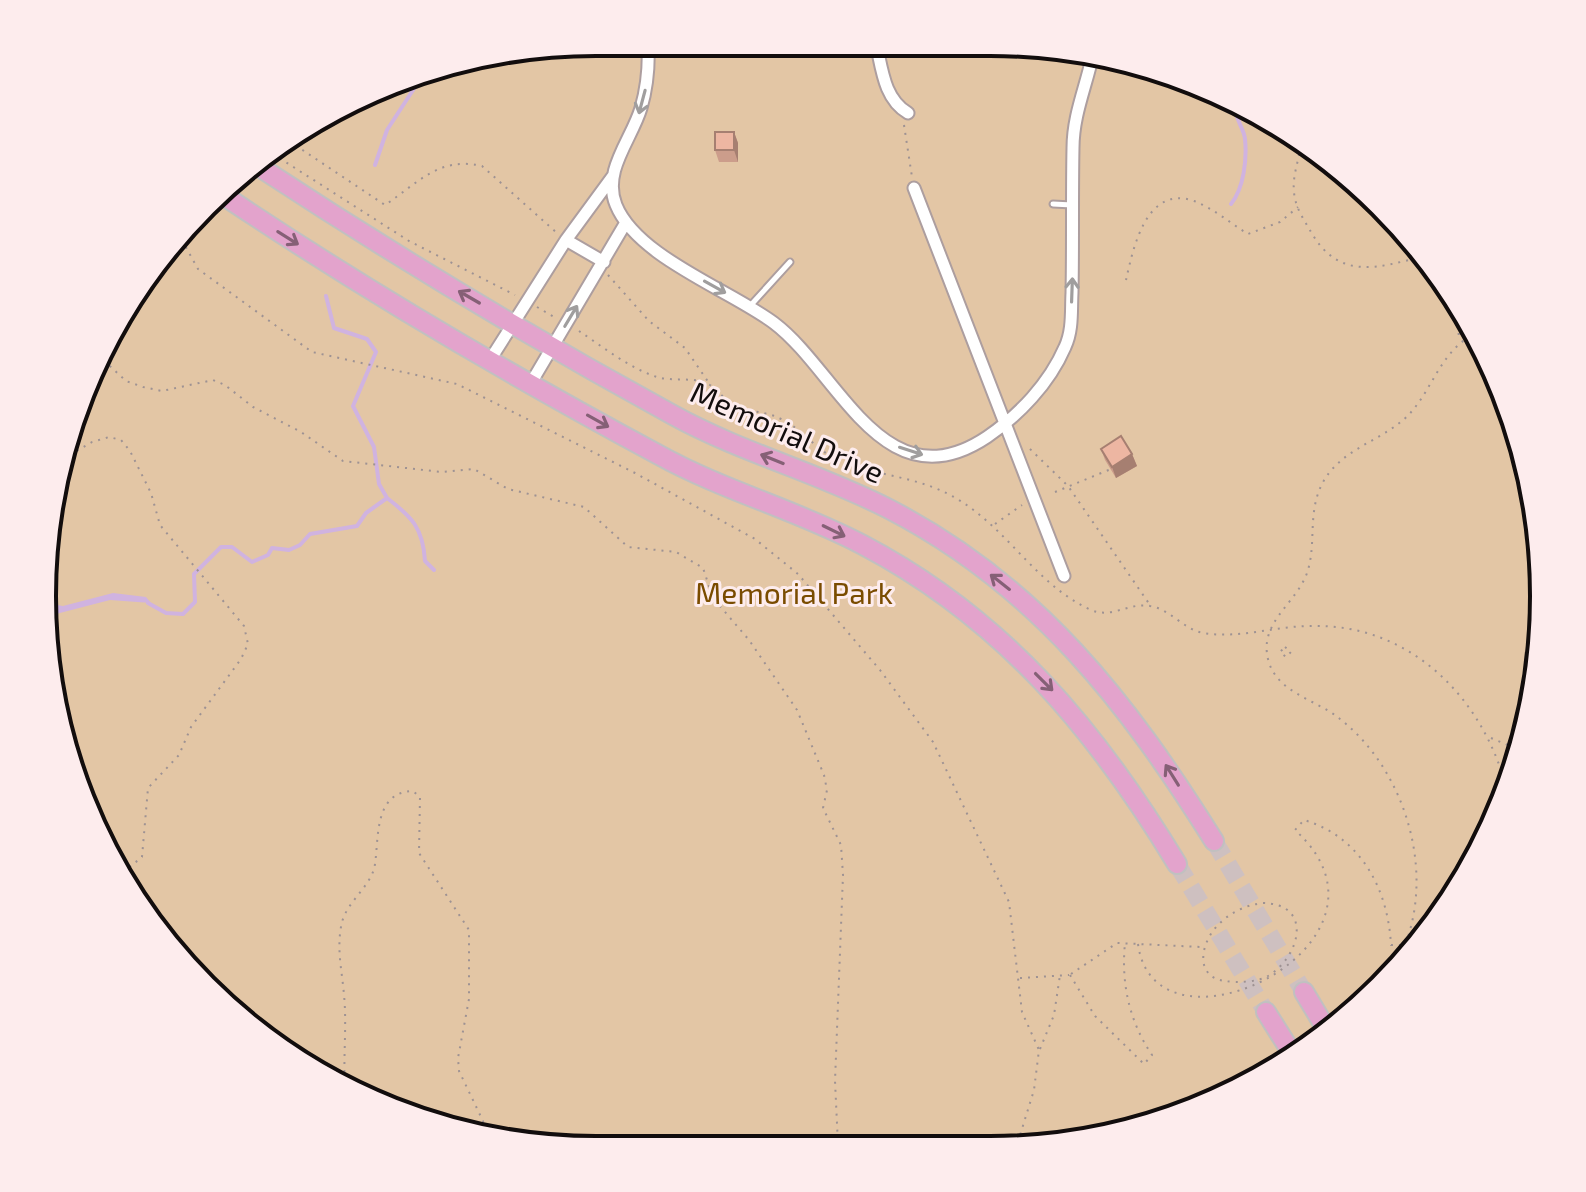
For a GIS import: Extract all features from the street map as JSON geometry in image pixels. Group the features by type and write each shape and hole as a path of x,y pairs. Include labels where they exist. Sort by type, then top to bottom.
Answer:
{"main road":[{"name":"Memorial Drive","path":"265,170 512,322 675,416 887,508 1002,583 1070,644 1101,678 1158,751 1214,841"},
{"path":"230,199 490,360 683,468 865,546 942,594 1015,653 1080,720 1127,783 1177,864"},
{"path":"1304,992 1322,1022"},
{"path":"1266,1012 1288,1046"}],"street":[{"path":"490,360 566,240 613,176 641,110 647,56"},
{"path":"879,56 889,94 895,105 908,113"},
{"path":"613,176 614,201 625,224 690,274 749,307 793,339 864,424 894,446 924,455 946,456 969,449 1004,425 1037,392 1067,344 1072,321 1074,119 1090,65"},
{"path":"914,188 1064,576"},
{"path":"531,383 625,224"},
{"path":"566,240 604,262"}],"lane":[{"path":"1053,204 1075,205"},
{"path":"749,307 790,262"}],"path":[{"path":"908,113 903,128 914,188"},
{"path":"297,146 385,205 442,165 468,163 482,166 566,240"},
{"path":"1298,153 1293,173 1298,207 1318,245 1329,257 1346,265 1395,265 1412,260"},
{"path":"280,159 409,241 515,295"},
{"path":"1126,280 1138,231 1154,210 1173,200 1189,199 1205,206 1248,234 1280,222 1298,207"},
{"path":"185,246 198,269 312,352 457,384 635,473 755,539 798,574 915,715 949,770 1009,902 1022,1012 1039,1050"},
{"path":"604,262 610,280 649,321 685,348 710,385"},
{"path":"533,305 554,317"},
{"path":"1459,343 1460,330"},
{"path":"1408,937 1416,866 1411,834 1402,806 1379,761 1339,718 1281,684 1268,659 1271,628 1307,572 1311,512 1323,483 1339,462 1403,420 1459,343 1465,340"},
{"path":"109,364 126,381 162,391 213,380 225,385 253,407 301,432 333,455 364,465 404,466 442,472 474,469 508,489 584,507 628,547 688,557 703,568 713,598 786,692 824,775 825,815 841,845 835,1081 838,1136"},
{"path":"75,452 109,437 121,440 130,451 151,493 160,525 213,584 244,626 248,644 227,680 191,727 179,755 148,788 142,857 129,868"},
{"path":"1029,448 1068,486 1122,570 1151,606"},
{"path":"1055,492 1111,469"},
{"path":"994,525 1029,503"},
{"path":"1490,737 1509,745"},
{"path":"345,1074 344,996 339,960 343,918 372,873 378,825 385,807 395,796 413,791 420,797 419,853 469,930 471,983 458,1045 459,1071 483,1124"},
{"path":"1138,944 1140,957 1152,976 1185,996 1227,996 1244,991 1281,971 1308,945 1327,906 1322,863 1295,830 1304,820 1340,838 1376,879 1388,912 1391,945 1402,945"},
{"path":"1263,903 1285,907 1295,918 1298,931 1287,955 1268,976 1234,982 1217,979 1204,967 1204,947 1214,929 1237,910 1263,903"},
{"path":"1017,978 1070,975 1085,961 1117,943 1204,947"},
{"path":"1070,975 1095,1016 1144,1064 1152,1055 1133,1019 1124,984 1125,943"},
{"path":"1020,1135 1034,1090 1039,1050 1054,1015 1058,975"}],"green space":[{"name":"Memorial Park","path":"561,57 1025,57 1130,74 1197,97 1260,128 1290,147 1372,214 1418,267 1458,326 1474,357 1489,389 1512,456 1529,561 1529,631 1525,666 1512,736 1501,770 1489,803 1458,866 1396,952 1372,978 1319,1024 1260,1064 1197,1095 1130,1118 1095,1126 990,1136 561,1135 456,1118 389,1095 326,1064 240,1002 214,978 168,925 128,866 97,803 74,736 61,666 56,596 61,526 74,456 97,389 128,326 190,240 240,190 296,147 357,112 422,85 491,66"}],"shaded area":[{"path":"113,593 146,597 151,603 110,600 57,614 56,605 63,606"}],"building":[{"path":"715,132 734,132 734,150 715,150"},
{"path":"1121,436 1132,454 1112,467 1101,449"}],"waterway":[{"path":"375,165 387,130 415,88"},
{"path":"1231,204 1244,173 1244,135 1237,116"},
{"path":"148,603 166,613 183,614 195,602 194,574 221,547 232,547 252,562 268,555 272,548 289,550 300,545 310,534 357,526 366,513 387,498 379,484 374,447 353,406 376,352 367,339 334,328 326,296"},
{"path":"387,498 415,524 422,540 425,561 434,570"}],"tunnel":[{"path":"1214,841 1304,992"},
{"path":"1177,864 1266,1012"}]}
